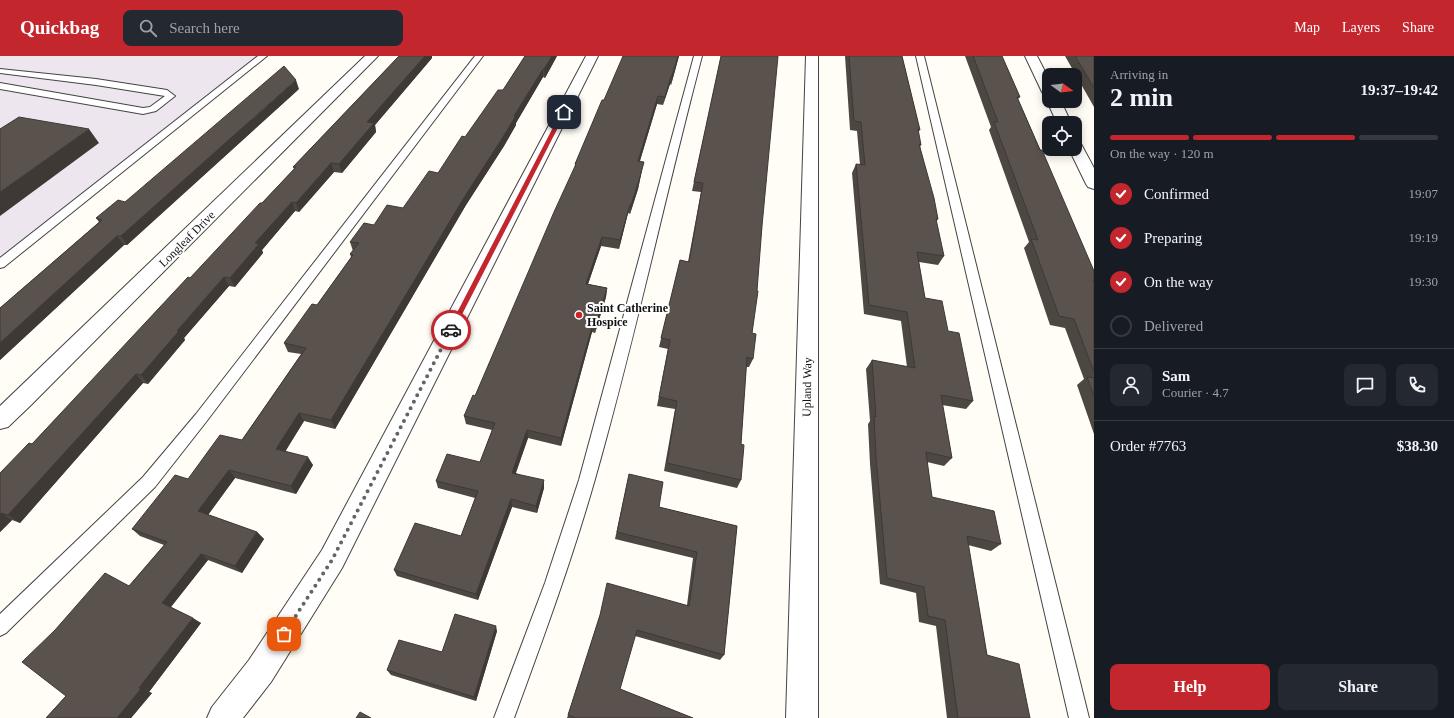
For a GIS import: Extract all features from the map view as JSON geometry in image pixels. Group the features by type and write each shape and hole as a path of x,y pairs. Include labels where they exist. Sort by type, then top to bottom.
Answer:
{"street":[{"name":"Longleaf Drive","path":"0,420 24,399 372,56"},
{"path":"223,718 260,671 332,560 592,56"},
{"name":"Upland Way","path":"802,718 812,56"},
{"path":"1031,56 1042,78"},
{"path":"1080,156 1094,184"}],"lane":[{"path":"0,264 263,56"},
{"path":"0,627 148,482 201,418 479,56"},
{"path":"504,718 560,561 596,446 678,127 698,56"},
{"path":"920,56 1079,718"},
{"path":"0,71 96,82 167,93 171,96 153,109 143,111 0,86"}],"shaded area":[{"path":"0,56 259,56 0,259"}],"building":[{"path":"399,56 425,56 367,122 374,123 339,164 331,163 296,203 292,202 255,243 259,244 230,278 224,277 141,375 136,374 8,515 0,514 0,473 29,443 32,444 188,277 190,278 260,203 262,203 296,167 293,167"},
{"path":"525,56 552,56 465,196 331,420 299,413 276,449 308,457 291,486 229,470 198,511 257,532 235,566 201,554 162,603 193,618 139,688 141,689 117,718 46,718 66,696 22,662 55,630 105,573 129,586 167,542 132,529 175,475 188,479 220,435 242,440 306,348 284,343 312,304 317,305 353,255 350,254 359,243 350,242 364,223 374,225 387,205 403,208 429,171 438,173 462,136 465,137 498,90 503,90"},
{"path":"623,56 678,56 665,97 658,96 638,161 644,162 620,240 602,237 586,284 607,288 596,324 593,323 561,438 527,430 512,473 544,480 536,506 511,499 476,594 394,570 415,523 461,536 478,491 436,481 447,454 480,462 495,423 464,416 473,395 475,396 576,164 602,100 604,100"},
{"path":"721,56 778,56 762,226 758,291 752,333 756,334 753,359 747,357 741,444 744,445 741,480 667,463 677,401 659,397 670,340 661,338 680,260 689,262 703,183 694,182"},
{"path":"849,56 902,56 920,130 918,129 921,145 919,144 934,198 938,219 936,219 944,256 917,252 925,298 942,301 948,331 959,333 973,401 941,395 952,458 926,452 932,497 994,511 1001,544 967,536 987,655 1019,664 1030,718 958,718 945,620 928,616 924,587 887,578 876,457 874,416 876,417 872,360 915,368 907,312 869,305 856,164 865,165 861,122 854,121"},
{"path":"973,56 1002,56 1020,97 1017,97 1040,150 1042,150 1042,156 1045,156 1094,271 1094,372 1074,319 1059,316 1031,239 1038,240 994,122 998,122"},
{"path":"1075,56 1094,56 1094,88"},
{"path":"284,66 296,80 121,236 117,236 0,343 0,308 102,220 96,218 118,200 125,202"},
{"path":"19,117 89,129 0,192 0,129"},
{"path":"1087,377 1094,378 1094,397"},
{"path":"629,474 663,482 659,507 737,526 724,655 637,630 620,689 693,718 576,718 568,715 600,615 607,583 689,606 697,552 617,532"},
{"path":"455,614 496,626 474,697 387,670 399,640 442,652"},
{"path":"360,712 371,718 356,718"}],"way so far":[{"path":"284,634 332,560 451,330"}],"place":[{"name":"Saint Catherine Hospice","path":"579,315"}],"route":[{"path":"451,330 564,112"}]}
